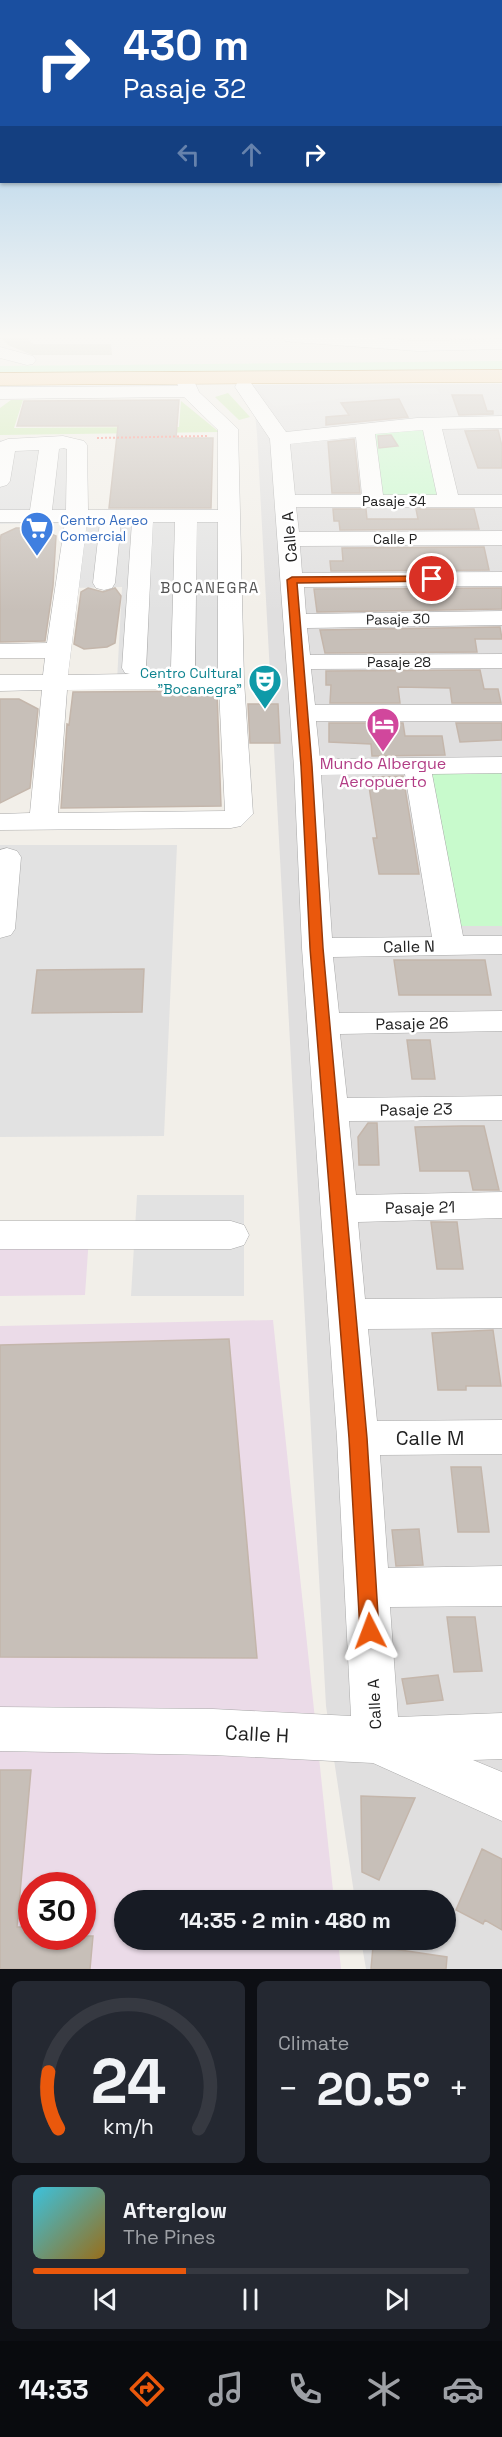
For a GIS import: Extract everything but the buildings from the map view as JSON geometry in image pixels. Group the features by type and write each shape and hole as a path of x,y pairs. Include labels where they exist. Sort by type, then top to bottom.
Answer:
{"street":[{"path":"0,822 231,820 238,814 231,674 228,429"},
{"name":"Calle A","path":"273,429 280,439 307,766 317,948 358,1438 376,1740"},
{"path":"280,439 365,429 373,501"},
{"path":"432,429 449,501"},
{"path":"0,481 8,445 63,442 77,445 77,516 57,667 43,823"},
{"path":"40,516 50,444"},
{"name":"Pasaje 34","path":"286,501 502,501"},
{"path":"0,516 229,516"},
{"path":"104,583 111,516"},
{"path":"134,668 143,516"},
{"path":"183,668 186,516"},
{"name":"Calle P","path":"289,539 502,538"},
{"path":"292,580 502,579"},
{"name":"Pasaje 30","path":"294,621 502,618"},
{"path":"0,651 57,667 231,674"},
{"name":"Pasaje 28","path":"297,662 502,661"},
{"path":"0,670 57,667 183,668 231,674"},
{"path":"0,683 57,667"},
{"path":"302,713 502,713"},
{"path":"307,766 502,765"},
{"path":"415,766 419,774 449,946"},
{"path":"0,929 7,857"},
{"name":"Calle N","path":"317,948 502,945"},
{"name":"Pasaje 26","path":"323,1024 502,1021"},
{"name":"Pasaje 23","path":"330,1110 502,1108"},
{"name":"Pasaje 21","path":"338,1209 502,1205"},
{"path":"0,1235 231,1235"},
{"path":"347,1314 502,1313"},
{"name":"Calle M","path":"358,1438 502,1437"},
{"path":"367,1588 502,1586"},
{"name":"Calle H","path":"0,1729 213,1732 376,1740 502,1797"},
{"path":"376,1740 502,1736"}],"path":[{"path":"95,438 211,436"}],"shaded area":[{"path":"256,429 502,429 502,1969 366,1969 363,1950 456,1950 456,1890 354,1890 326,1706"},
{"path":"82,439 74,510 224,509 230,680 117,681 122,587 72,588 78,523 0,524 0,440"},
{"path":"0,845 177,845 164,1136 0,1137"},
{"path":"137,1195 244,1195 244,1296 131,1296"},
{"path":"89,1237 85,1295 0,1296 0,1238"},
{"path":"273,1320 333,1890 114,1890 114,1950 339,1950 341,1969 0,1969 0,1326"}],"green space":[{"path":"0,429 215,429 219,432 0,435"},
{"path":"423,429 442,497 381,498 371,430"},
{"path":"501,771 502,926 456,926 425,772"}],"place":[{"name":"Centro Aereo Comercial","path":"37,557"},
{"name":"Centro Cultural \"Bocanegra\"","path":"265,710"},
{"name":"Mundo Albergue Aeropuerto","path":"383,753"}],"district":[{"name":"BOCANEGRA","path":"210,588"}],"route":[{"path":"370,1631 358,1438 317,948 307,766 292,580 432,579"}]}
